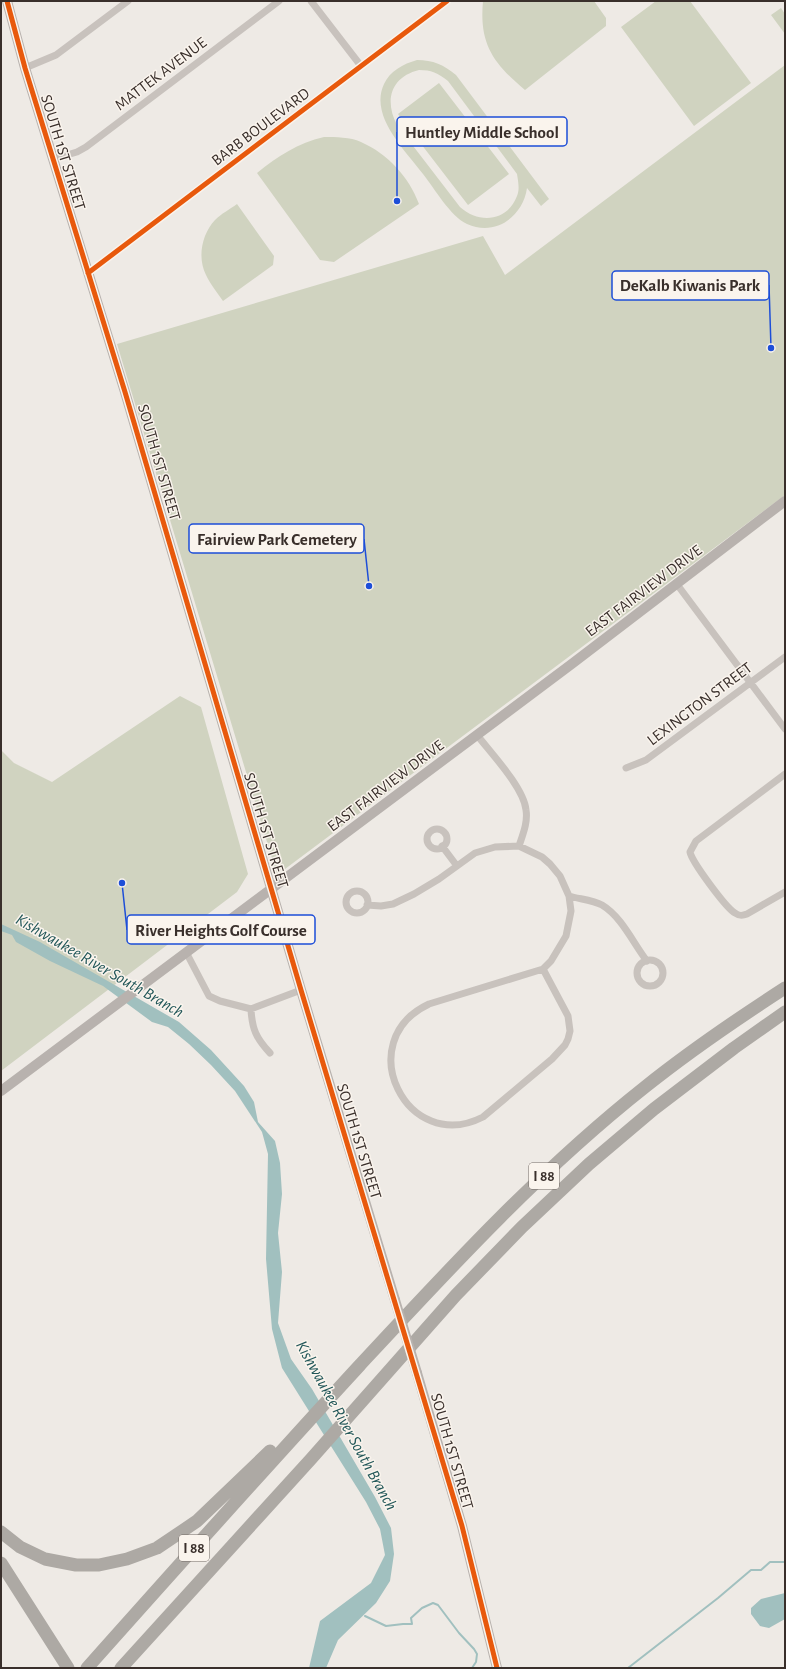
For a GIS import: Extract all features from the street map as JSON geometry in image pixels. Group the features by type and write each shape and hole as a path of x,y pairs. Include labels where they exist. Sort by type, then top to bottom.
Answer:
{"highway":[{"name":"I 88","path":"87,1668 301,1427 316,1413 475,1242 576,1146 642,1088 722,1028 785,988"},
{"name":"I 88","path":"121,1668 349,1417 456,1295 552,1197 654,1109 734,1048 785,1012"},
{"path":"1,1532 20,1547 45,1559 76,1565 99,1565 137,1556 168,1542 197,1521 282,1440 301,1427"},
{"path":"1,1564 65,1667"},
{"path":"1,1574 65,1667"}],"street":[{"name":"SOUTH 1ST STREET","path":"7,1 25,68 125,392 301,990 462,1526 497,1668"},
{"path":"25,68 56,55 128,1"},
{"name":"MATTEK AVENUE","path":"53,159 77,152 86,147 279,1"},
{"path":"311,1 361,66"},
{"name":"BARB BOULEVARD","path":"88,273 447,1"},
{"name":"EAST FAIRVIEW DRIVE","path":"1,1091 477,735 785,501"},
{"path":"676,583 785,729"},
{"name":"LEXINGTON STREET","path":"626,768 646,760 785,656"},
{"path":"477,735 514,784 524,802 527,818 518,846"},
{"path":"785,774 696,842 691,849 691,856 706,879 728,907 733,912 741,916 785,892"},
{"path":"442,846 457,866"},
{"path":"367,905 381,906 400,900 427,887 475,853 495,847 518,846 542,857 560,876 569,896 572,911 566,936 557,953 543,968 429,1004 414,1012 402,1024 394,1038 391,1055 391,1067 394,1081 400,1094 411,1108 422,1116 440,1124 453,1126 471,1122 483,1117 552,1059 565,1045 570,1031 568,1016 543,968"},
{"path":"569,896 603,906 625,929 647,961"},
{"path":"186,952 209,996 220,1001 251,1009 301,990"},
{"path":"251,1009 252,1023 255,1033 260,1042 270,1053"}],"green space":[{"path":"483,1 594,1 606,18 606,26 525,90 504,71 490,52 483,29"},
{"path":"656,1 690,1 751,83 694,126 621,27"},
{"path":"781,8 785,14 785,34 771,15"},
{"path":"423,60 433,62 447,68 456,75 549,199 541,206 527,188 520,207 514,215 498,226 488,228 467,224 449,209 391,132 381,108 381,96 387,79 393,72 412,62","holes":["423,70 434,72 448,81 517,174 519,188 517,196 507,211 500,215 492,218 484,218 467,212 460,207 397,125 391,107 391,98 396,84 409,73"]},
{"path":"785,65 785,495 277,875 117,344 483,236 505,275"},
{"path":"439,83 509,174 468,205 398,114"},
{"path":"324,137 357,140 380,153 396,167 410,185 419,204 334,262 320,260 257,173 289,151"},
{"path":"237,204 274,256 273,265 223,301 210,282 203,268 201,253 202,246 207,232 215,220"},
{"path":"180,696 201,707 248,874 237,892 1,1071 1,750 14,763 52,782"}],"water":[{"path":"1,924 40,942 179,1022 211,1050 244,1086 254,1102 258,1122 275,1141 280,1163 282,1194 278,1233 282,1272 278,1323 291,1359 312,1389 375,1497 391,1528 394,1554 390,1581 376,1603 338,1640 326,1668 309,1668 320,1621 371,1583 385,1555 380,1529 366,1502 282,1368 272,1329 266,1259 268,1154 262,1132 235,1091 211,1065 168,1027 152,1022 103,986 50,961 16,942 12,935 1,931"},
{"path":"785,1593 785,1619 769,1628 760,1626 751,1614 751,1608 761,1599"}],"waterway":[{"path":"628,1668 718,1598 751,1570 761,1570 770,1562 785,1562"},
{"path":"365,1616 386,1626 412,1624 411,1618 422,1608 433,1603 438,1605 477,1654 476,1662 472,1668"}],"cycle path":[{"path":"7,1 25,68 125,392 301,990 462,1526 497,1668"},
{"path":"88,273 447,1"}],"place":[{"name":"Huntley Middle School","path":"397,201"},
{"name":"DeKalb Kiwanis Park","path":"771,348"},
{"name":"Fairview Park Cemetery","path":"369,586"},
{"name":"River Heights Golf Course","path":"122,883"}],"water label":[{"name":"Kishwaukee River South Branch","path":"100,965"},
{"name":"Kishwaukee River South Branch","path":"347,1425"}]}
